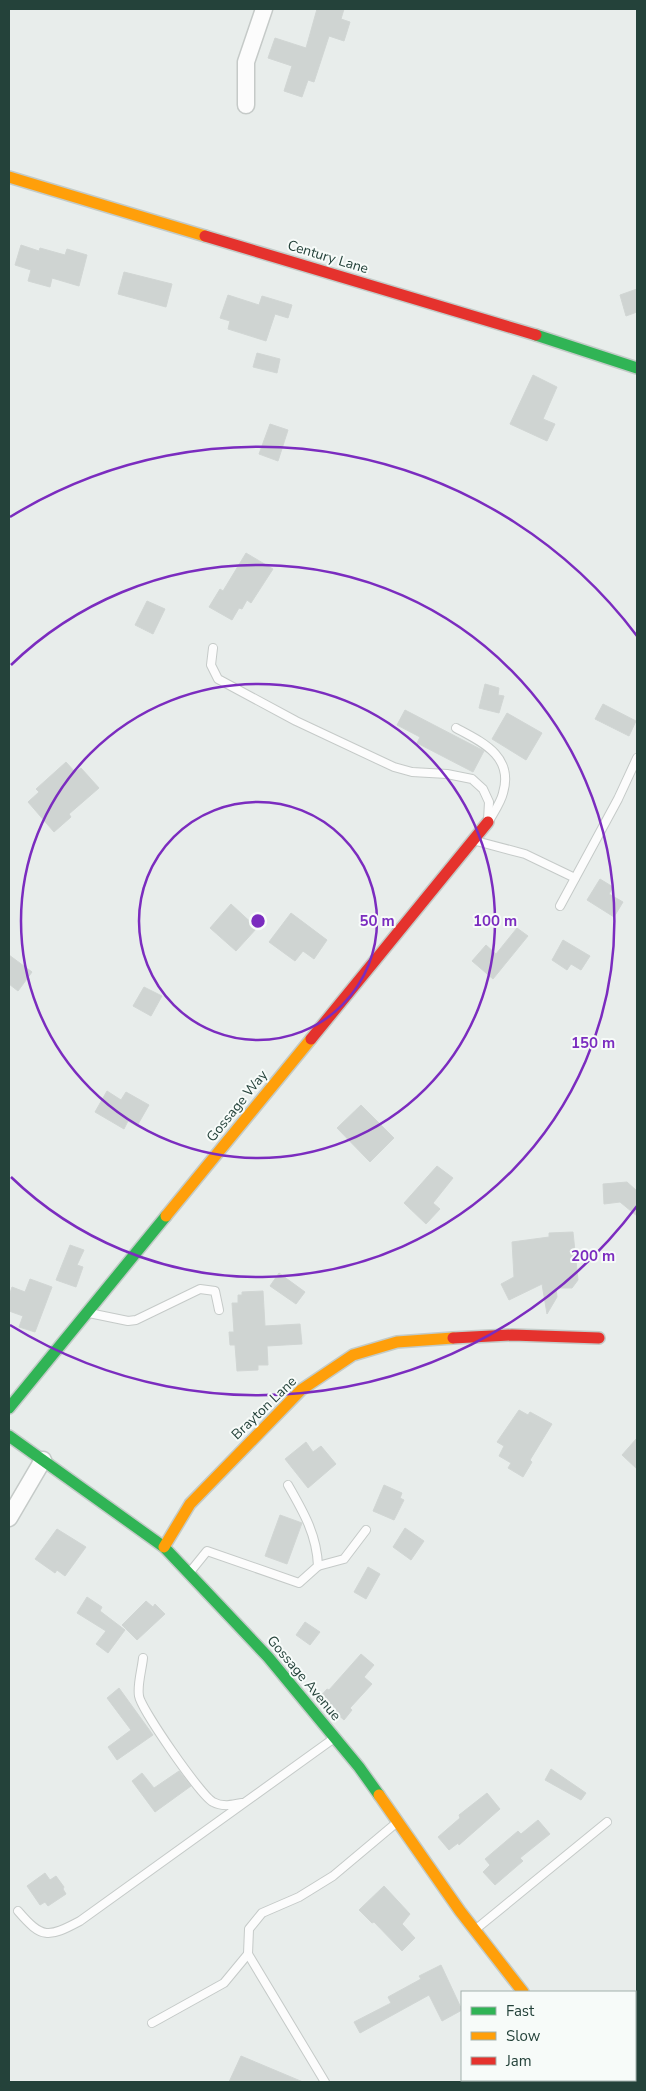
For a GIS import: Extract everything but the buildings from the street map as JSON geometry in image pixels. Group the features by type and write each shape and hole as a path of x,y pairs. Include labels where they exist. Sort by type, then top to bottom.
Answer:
{"street":[{"path":"246,105 246,62 264,9"},
{"name":"Century Lane","path":"9,177 556,341 637,368"},
{"name":"Gossage Way","path":"9,1408 488,822"},
{"name":"Brayton Lane","path":"164,1547 190,1504 301,1390 353,1355 397,1342 435,1339 512,1335 599,1338"},
{"name":"Gossage Avenue","path":"9,1436 164,1547 268,1657 359,1767 396,1822 522,1991"},
{"path":"9,1518 43,1460"}],"lane":[{"path":"213,648 211,665 218,679 296,721 394,767 412,772 447,774 472,779 483,789 489,802 488,822"},
{"path":"456,728 488,746 501,759 506,780 503,794 488,822"},
{"path":"560,906 618,799 637,758"},
{"path":"474,841 525,854 575,878"},
{"path":"87,1313 110,1319 136,1320 200,1290 215,1292 219,1310"},
{"path":"288,1485 306,1516 318,1548 318,1566"},
{"path":"188,1573 207,1551 299,1583 318,1566 344,1559 366,1530"},
{"path":"143,1658 138,1695 144,1710 211,1802 224,1806 244,1803"},
{"path":"18,1911 32,1928 42,1933 58,1932 80,1921 335,1738"},
{"path":"325,2082 248,1954 249,1929 262,1913 299,1897 333,1876 396,1822"},
{"path":"475,1930 607,1822"},
{"path":"152,2024 224,1983 248,1954"}],"traffic: fast":[{"path":"536,335 637,368"},
{"path":"9,1408 166,1216"},
{"path":"9,1436 164,1547 268,1657 359,1767 379,1795"}],"traffic: slow":[{"path":"9,177 205,236"},
{"path":"166,1216 311,1039"},
{"path":"164,1547 190,1504 301,1390 353,1355 397,1342 453,1338"},
{"path":"379,1795 460,1911 522,1991"}],"traffic: jam":[{"path":"205,236 536,335"},
{"path":"311,1039 488,822"},
{"path":"453,1338 512,1335 599,1338"}]}
